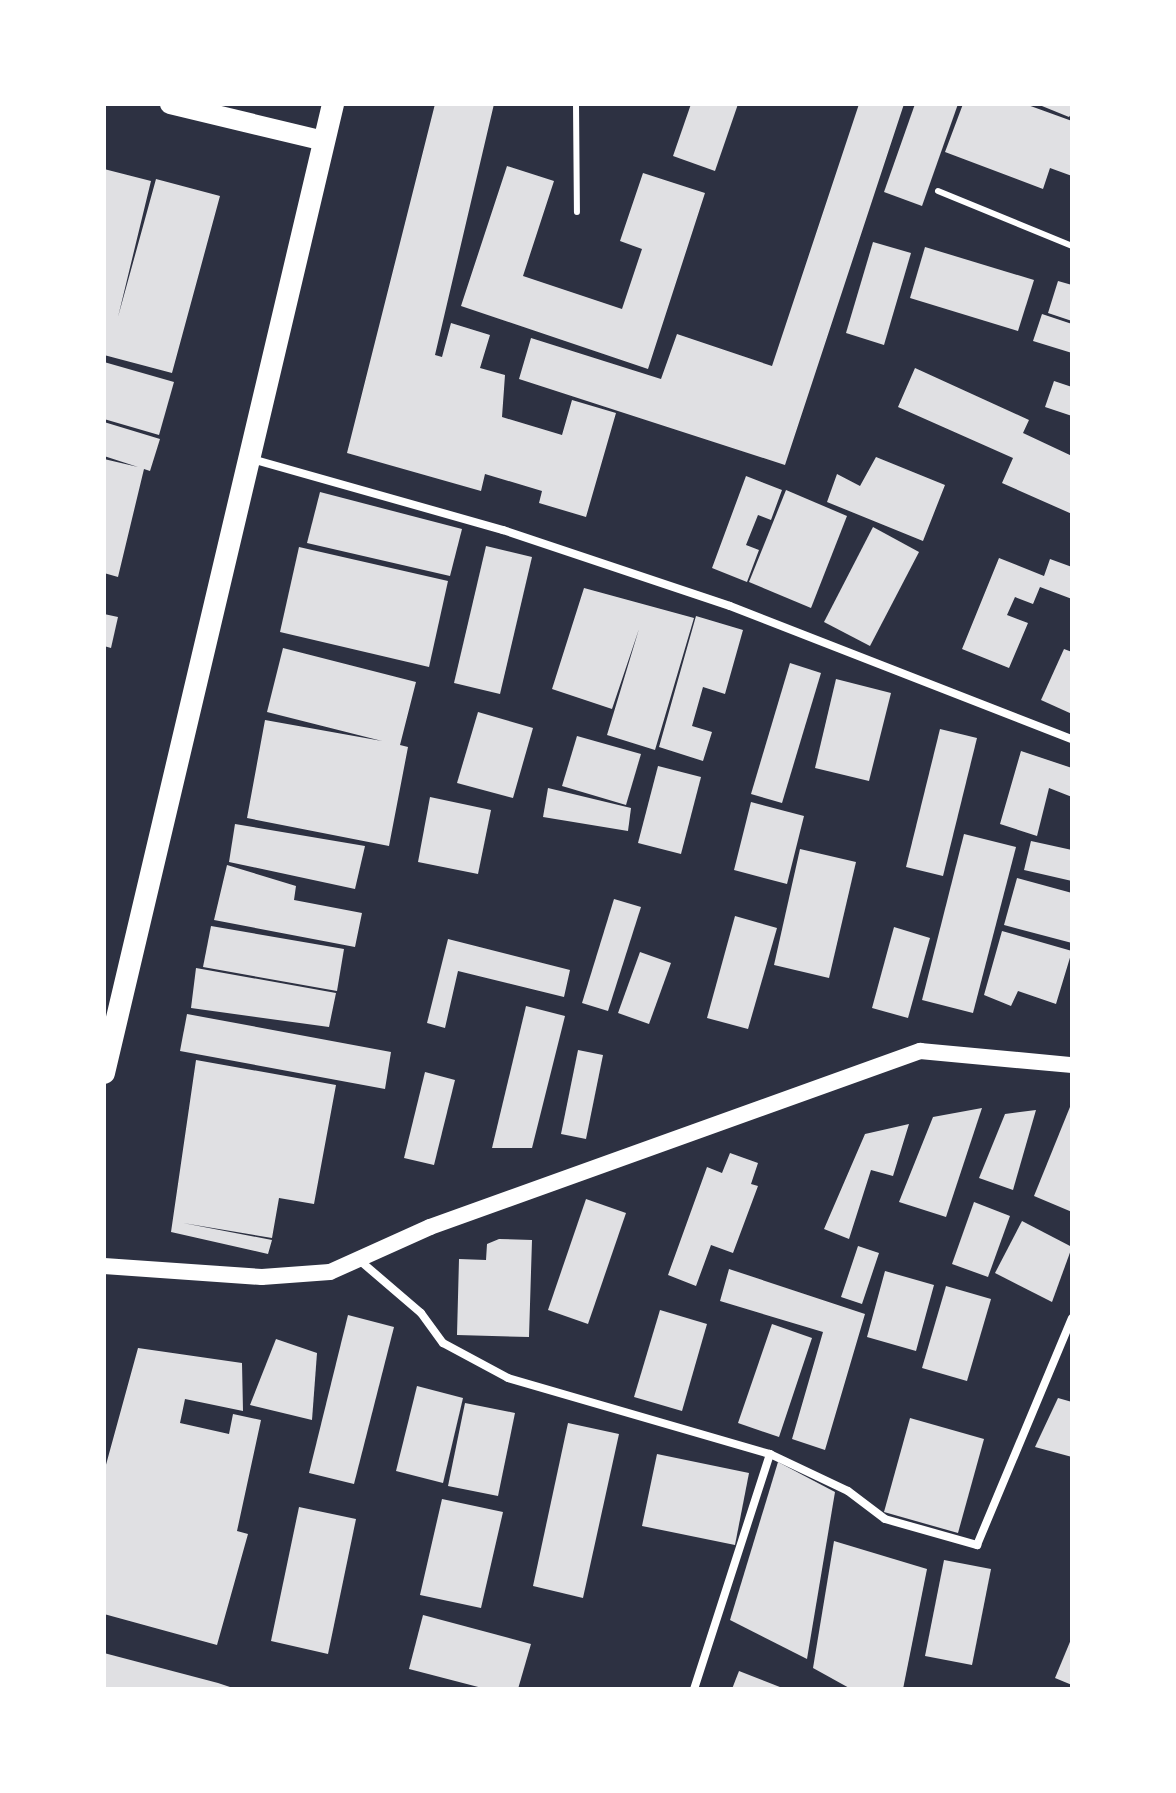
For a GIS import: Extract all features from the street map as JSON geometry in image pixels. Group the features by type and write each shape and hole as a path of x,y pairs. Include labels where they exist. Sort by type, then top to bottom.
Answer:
{"highway":[{"path":"104,1073 333,104"}],"main road":[{"path":"170,104 324,141"},
{"path":"104,1266 262,1277 330,1272 646,1145 920,1051 1072,1065"}],"street":[{"path":"250,459 503,530 715,601 1072,739"},
{"path":"358,1259 421,1313 443,1343 508,1378 770,1454 848,1491 885,1519 977,1545 1072,1318"},
{"path":"694,1689 770,1454"}],"lane":[{"path":"576,104 577,212"},
{"path":"938,191 1072,246"}],"building":[{"path":"435,104 494,104 435,355 442,357 451,323 490,335 480,368 505,375 502,417 562,435 572,400 616,413 586,517 539,503 542,491 485,474 481,491 347,453"},
{"path":"691,104 738,104 715,171 673,156"},
{"path":"859,104 904,104 785,465 519,379 531,338 661,379 677,334 772,366"},
{"path":"915,104 958,104 922,206 884,192"},
{"path":"963,104 1025,104 1072,121 1072,176 1050,168 1043,189 945,152"},
{"path":"1037,104 1072,104 1072,113 1069,117"},
{"path":"507,166 554,181 523,276 622,309 642,249 620,241 643,173 705,193 648,369 461,306"},
{"path":"104,169 151,181 118,317 156,179 220,196 172,373 104,355"},
{"path":"873,242 911,253 884,345 846,333"},
{"path":"925,247 1034,280 1018,331 910,298"},
{"path":"1058,281 1072,285 1072,321 1048,313"},
{"path":"1042,314 1072,324 1072,353 1033,341"},
{"path":"104,362 174,382 159,435 104,419"},
{"path":"915,368 1029,420 1023,433 1072,456 1072,514 1002,483 1013,458 898,407"},
{"path":"1054,381 1072,387 1072,416 1045,407"},
{"path":"104,422 160,439 150,471 144,469 118,577 104,573 104,459 138,467 104,456"},
{"path":"876,457 945,485 923,541 827,502 837,474 860,486"},
{"path":"746,476 782,490 771,520 758,515 746,545 759,550 747,582 712,568"},
{"path":"786,490 847,516 811,608 749,582"},
{"path":"320,492 462,529 450,576 307,543"},
{"path":"873,527 919,552 870,646 824,622"},
{"path":"486,546 532,557 500,694 454,683"},
{"path":"299,547 448,581 429,667 280,632"},
{"path":"999,558 1044,576 1050,559 1072,567 1072,599 1040,587 1033,604 1015,597 1007,615 1028,623 1009,668 962,649"},
{"path":"584,588 694,618 655,750 607,735 639,629 612,709 552,689"},
{"path":"104,614 118,617 111,648 104,646"},
{"path":"696,616 743,630 725,694 703,687 692,726 712,732 703,761 659,747"},
{"path":"283,648 416,682 400,745 408,747 389,846 247,818 265,720 382,741 267,712"},
{"path":"1064,649 1072,652 1072,714 1041,700"},
{"path":"790,663 821,673 782,803 751,794"},
{"path":"836,679 891,693 869,781 815,768"},
{"path":"478,712 533,728 513,798 457,783"},
{"path":"940,729 977,738 943,876 906,867"},
{"path":"577,736 641,754 626,805 562,786"},
{"path":"1021,751 1072,768 1072,797 1049,788 1037,836 1000,824"},
{"path":"658,766 701,777 681,854 638,843"},
{"path":"548,788 631,808 628,831 543,817"},
{"path":"430,797 491,810 478,874 418,862"},
{"path":"751,802 804,816 787,884 734,870"},
{"path":"235,824 365,846 355,889 229,862"},
{"path":"964,834 1016,847 973,1013 922,1000"},
{"path":"1031,841 1072,850 1072,881 1024,870"},
{"path":"800,849 856,862 829,978 774,965"},
{"path":"227,865 296,886 294,900 362,913 355,947 214,920"},
{"path":"1017,878 1072,893 1072,943 1004,925"},
{"path":"614,899 641,907 608,1011 582,1003"},
{"path":"735,916 777,928 748,1029 707,1018"},
{"path":"211,926 344,949 337,991 203,967"},
{"path":"894,927 930,938 908,1018 872,1008"},
{"path":"1002,931 1072,951 1056,1004 1018,991 1011,1006 984,995"},
{"path":"448,939 570,970 564,997 458,971 445,1028 427,1023"},
{"path":"640,952 671,963 649,1024 618,1013"},
{"path":"196,968 336,993 329,1027 191,1008"},
{"path":"526,1006 565,1016 532,1148 492,1148"},
{"path":"187,1014 391,1052 385,1089 180,1051"},
{"path":"578,1050 603,1055 586,1139 561,1134"},
{"path":"196,1060 336,1085 314,1204 279,1198 272,1238 183,1223 272,1240 268,1254 171,1232"},
{"path":"425,1072 455,1080 434,1165 404,1158"},
{"path":"1072,1102 1072,1212 1034,1196"},
{"path":"982,1108 946,1217 899,1202 933,1117"},
{"path":"1036,1110 1013,1190 979,1178 1005,1114"},
{"path":"909,1124 893,1176 871,1170 849,1239 824,1229 865,1134"},
{"path":"730,1153 758,1163 751,1184 758,1186 733,1253 711,1245 696,1286 668,1275 707,1167 722,1173"},
{"path":"586,1199 626,1213 588,1324 548,1310"},
{"path":"974,1202 1010,1216 988,1277 952,1264"},
{"path":"1022,1221 1072,1247 1052,1302 995,1273"},
{"path":"499,1239 532,1240 529,1337 457,1335 459,1259 486,1260 487,1244"},
{"path":"858,1246 879,1253 862,1304 841,1297"},
{"path":"729,1269 865,1314 825,1450 792,1439 823,1332 720,1301"},
{"path":"885,1271 934,1285 916,1351 867,1337"},
{"path":"946,1286 991,1299 967,1381 922,1368"},
{"path":"660,1310 707,1324 682,1411 634,1397"},
{"path":"348,1315 394,1327 354,1484 309,1473"},
{"path":"772,1324 812,1338 779,1437 738,1423"},
{"path":"276,1339 317,1353 312,1420 250,1405"},
{"path":"138,1348 242,1363 243,1411 185,1399 180,1423 229,1434 233,1414 261,1420 237,1531 248,1534 217,1645 104,1614 104,1472"},
{"path":"417,1386 463,1398 443,1483 396,1471"},
{"path":"1058,1398 1072,1402 1072,1457 1035,1447"},
{"path":"465,1403 515,1413 498,1496 448,1486"},
{"path":"910,1418 984,1439 958,1533 884,1512"},
{"path":"568,1423 619,1434 583,1598 533,1586"},
{"path":"657,1454 749,1473 735,1545 642,1526"},
{"path":"778,1462 835,1492 807,1659 730,1620"},
{"path":"442,1499 503,1512 481,1608 420,1595"},
{"path":"299,1507 356,1519 328,1654 271,1641"},
{"path":"834,1541 927,1569 903,1689 851,1689 813,1668"},
{"path":"944,1560 991,1569 972,1665 925,1656"},
{"path":"423,1615 531,1644 518,1689 486,1689 409,1669"},
{"path":"1072,1637 1072,1685 1055,1678"},
{"path":"104,1653 218,1683 236,1689 104,1689"},
{"path":"739,1671 785,1689 732,1689"}]}
